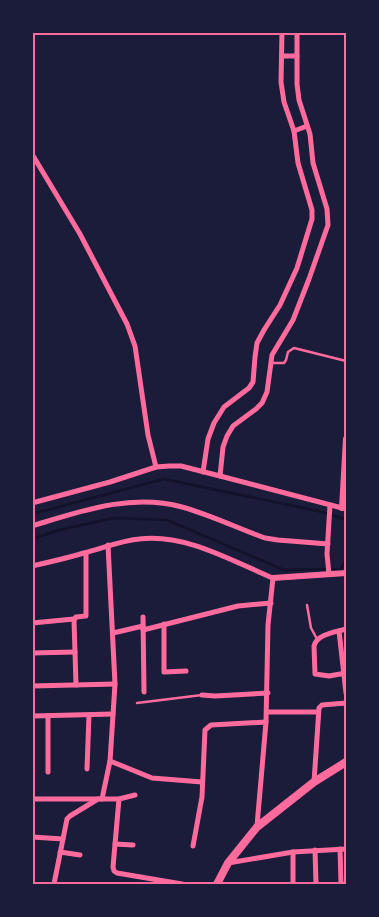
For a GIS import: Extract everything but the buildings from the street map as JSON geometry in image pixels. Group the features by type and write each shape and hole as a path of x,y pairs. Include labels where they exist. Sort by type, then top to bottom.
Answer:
{"main road":[{"path":"217,884 228,863 257,827 314,782 346,762"}],"street":[{"path":"203,472 208,439 214,422 224,407 253,382 254,357 258,344 280,305 297,268 312,219 312,210 298,163 295,131 284,102 281,82 284,56 282,32"},
{"path":"220,476 223,447 227,436 233,426 262,403 267,392 270,363 276,344 292,320 328,225 327,209 313,163 299,100 296,56 297,32"},
{"path":"284,56 296,56"},
{"path":"295,131 306,127"},
{"path":"32,154 80,234 127,324 135,346 148,435 156,467"},
{"path":"32,503 110,482 156,467 181,466 330,506 344,508 346,438"},
{"path":"32,526 100,506 127,502 154,502 181,506 265,538 290,542 328,544"},
{"path":"329,574 330,506"},
{"path":"32,566 86,553 108,545 141,539 175,540 207,550 273,578 346,573"},
{"path":"54,884 66,823 70,816 100,799 110,761 115,684 108,545"},
{"path":"32,623 86,616 86,553"},
{"path":"257,827 267,712 268,640 273,578"},
{"path":"113,633 164,624 238,606 271,603"},
{"path":"143,617 144,692"},
{"path":"74,619 76,685"},
{"path":"164,624 164,672 186,671"},
{"path":"345,673 329,676 315,674 314,646 317,639 346,629"},
{"path":"339,631 346,692"},
{"path":"32,653 75,652"},
{"path":"32,686 115,684"},
{"path":"202,694 215,696 268,693"},
{"path":"314,782 318,712 322,705 346,703"},
{"path":"267,712 318,712"},
{"path":"87,769 89,714"},
{"path":"32,716 113,714"},
{"path":"48,716 48,772"},
{"path":"193,846 202,797 205,730 211,725 266,722"},
{"path":"110,761 152,778 202,782"},
{"path":"32,799 119,799 135,796"},
{"path":"119,799 113,866 116,872 182,884"},
{"path":"32,837 63,839"},
{"path":"115,844 133,846"},
{"path":"228,863 293,852 343,849 341,884"},
{"path":"315,850 316,884"},
{"path":"60,852 80,855"},
{"path":"293,852 293,884"}],"lane":[{"path":"270,363 284,363 288,352 294,348 346,361"},
{"path":"307,605 311,628 317,639"},
{"path":"137,703 202,694"}],"waterway":[{"path":"32,514 164,479 318,511 345,519 346,521"},
{"path":"32,539 59,530 114,518 167,520 284,570 341,569 346,559"}]}
